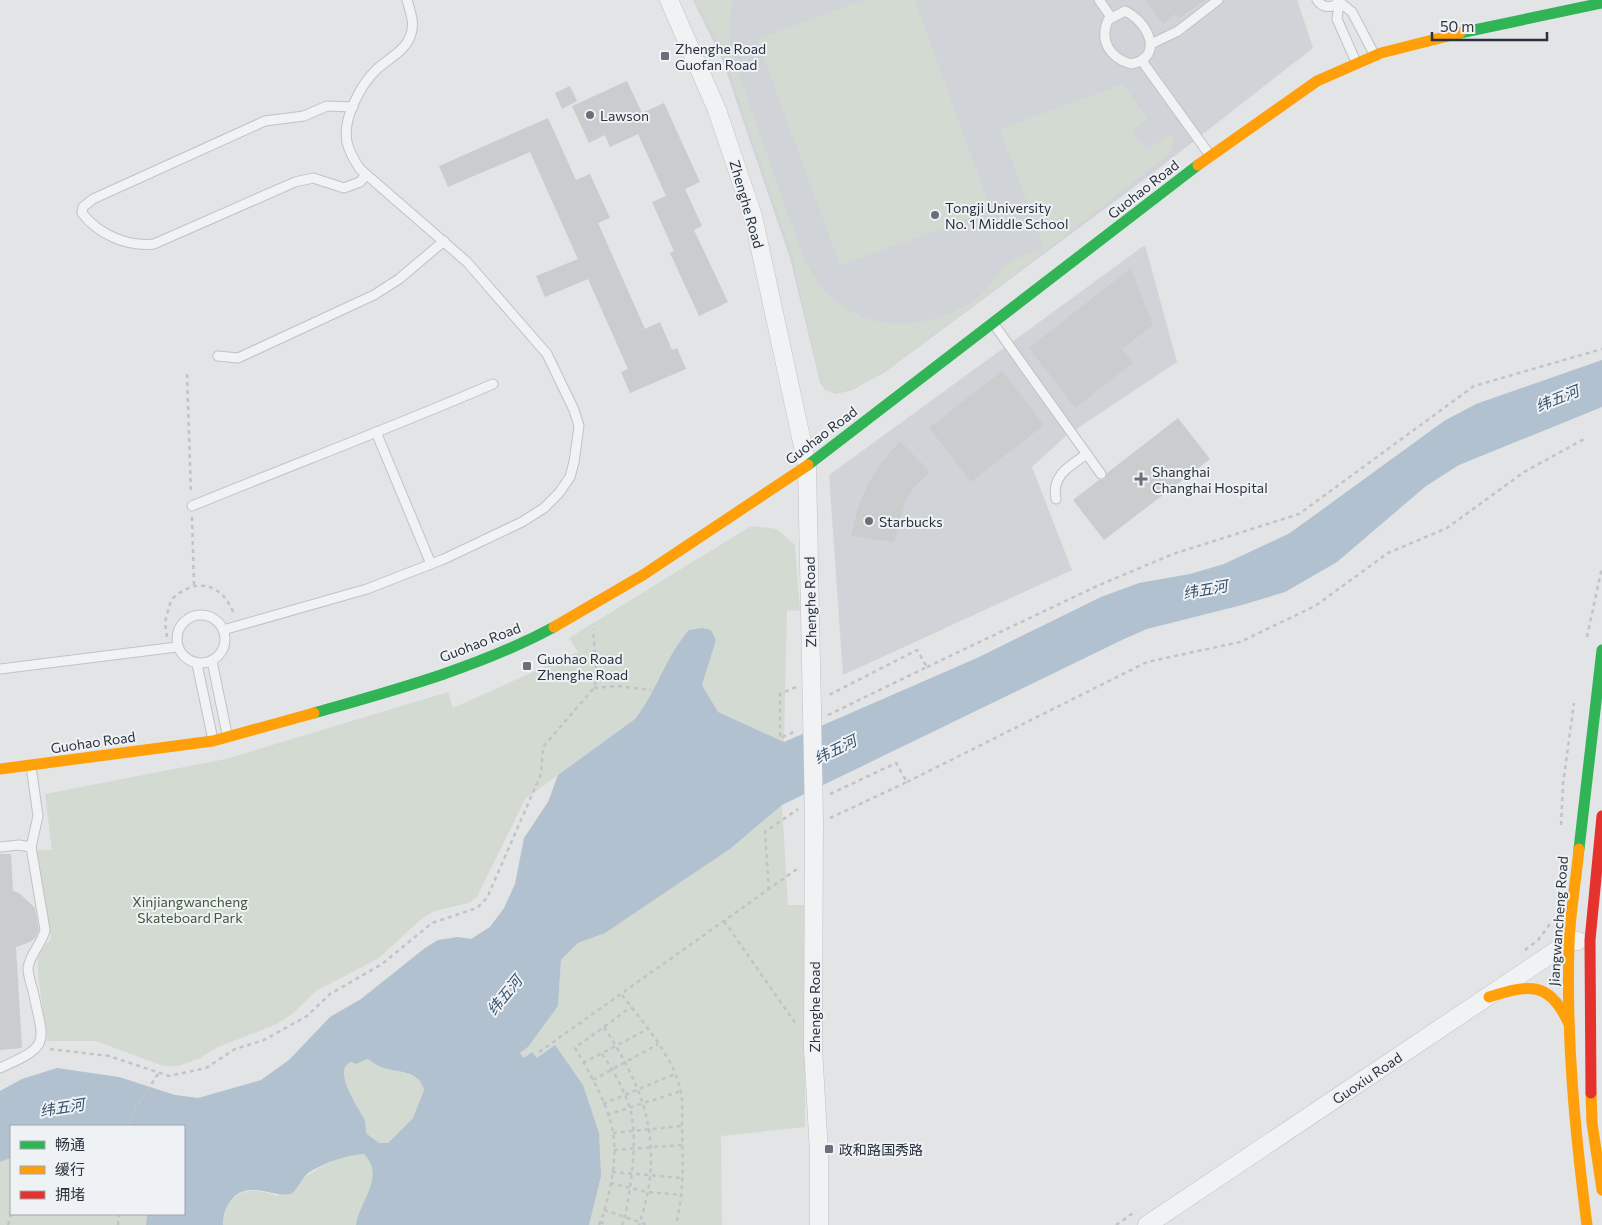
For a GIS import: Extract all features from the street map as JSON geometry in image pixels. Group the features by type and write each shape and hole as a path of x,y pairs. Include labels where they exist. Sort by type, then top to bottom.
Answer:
{"street":[{"name":"Zhenghe Road","path":"669,0 717,110 753,216 808,466 811,680 816,711 813,1048 819,1153 819,1225"},
{"name":"Guohao Road","path":"0,770 213,741 386,694 520,645 591,607 748,507 808,466 1210,155 1317,82 1375,55 1429,40 1602,3"},
{"name":"Jiangwancheng Road","path":"1587,1225 1575,1129 1568,1022 1569,942 1602,650"},
{"path":"1602,816 1590,940 1592,1122 1602,1190"},
{"name":"Guoxiu Road","path":"1142,1217 1489,997 1569,942 1590,940"},
{"path":"1489,997 1522,987 1538,987 1549,993 1558,1002 1568,1022"}],"lane":[{"path":"223,630 346,596 431,564 522,522 544,508 559,493 570,477 578,441 578,426 574,410 547,354 467,262 366,175 350,154 346,139 353,107 364,84 406,45 412,33 412,17 407,0"},
{"path":"1099,0 1111,17"},
{"path":"1151,44 1178,31 1218,0"},
{"path":"1318,0 1323,6 1336,4 1352,12 1375,55"},
{"path":"1336,4 1337,19 1356,64"},
{"path":"1125,11 1132,14 1149,34 1151,44 1149,53 1142,60 1131,64 1116,59 1111,54 1107,47 1104,30 1111,17 1125,11"},
{"path":"1142,60 1210,155"},
{"path":"353,107 327,106 304,116 266,121 93,199 83,207 82,213 86,218 116,239 135,245 146,245 163,240 295,182 313,178 344,188 360,182 366,175"},
{"path":"218,356 238,358 374,295 399,279 444,241"},
{"path":"992,323 1101,474"},
{"path":"192,506 405,422 493,384"},
{"path":"376,432 431,564"},
{"path":"1056,499 1055,482 1061,473 1087,454"},
{"path":"0,668 173,647 188,660 197,664 212,661 223,646 223,630 214,618 205,614 198,615 189,620 180,629 173,647"},
{"path":"212,661 228,736"},
{"path":"197,664 213,741"},
{"path":"0,1068 26,1057 38,1048 42,1036 28,969 32,952 43,938 45,930 31,847 38,816 31,766"},
{"path":"0,847 19,845 31,847"}],"path":[{"path":"816,711 927,667 1088,590 1173,554 1299,514 1474,386 1602,349"},
{"path":"187,374 194,586"},
{"path":"814,822 907,782 1147,662 1240,642 1315,606 1388,553 1447,528 1524,472 1586,438"},
{"path":"1585,645 1602,567"},
{"path":"173,647 165,622 167,610 171,600 194,586 212,587 222,594 231,605 236,626"},
{"path":"38,1048 110,1056 158,1074 170,1076 206,1068 235,1049 264,1040 307,1016 330,994 347,982 382,964 432,923 477,908 487,898 541,774 543,747 594,688 597,677 591,607"},
{"path":"816,711 917,650 927,667"},
{"path":"797,730 780,738 780,694 811,680"},
{"path":"594,688 617,686 651,690"},
{"path":"1560,829 1563,784 1575,701"},
{"path":"825,796 896,763 907,782"},
{"path":"769,890 765,832 798,809"},
{"path":"539,1052 622,995 794,871 802,867 814,867"},
{"path":"724,921 796,1024"},
{"path":"1522,952 1538,940 1552,921"},
{"path":"622,995 658,1044 675,1074 681,1091 682,1195 676,1225"},
{"path":"607,1225 600,1224 612,1172 613,1134 593,1080 574,1048 631,1007"},
{"path":"604,1027 639,1088 650,1130 650,1177 639,1224"},
{"path":"583,1063 648,1029"},
{"path":"593,1080 658,1044"},
{"path":"602,1054 612,1069 630,1107 632,1175 622,1225"},
{"path":"129,1125 134,1111 158,1074"},
{"path":"603,1104 675,1074"},
{"path":"607,1115 681,1091"},
{"path":"613,1134 682,1126"},
{"path":"614,1150 683,1145"},
{"path":"612,1172 650,1177 682,1178"},
{"path":"610,1184 647,1192 682,1195"},
{"path":"604,1210 639,1224 648,1225"},
{"path":"1116,1225 1142,1217"}],"shaded area":[{"name":"Tongji University No. 1 Middle School","path":"693,0 1297,0 1313,48 1153,173 885,372 852,390 836,394 825,390 820,382 790,258 722,59"},
{"path":"1145,245 1177,362 1066,436 1032,467 1072,570 843,675 829,475"}],"green space":[{"path":"695,0 733,0 729,26 730,42 736,67 802,254 815,278 831,297 850,311 871,320 893,323 917,322 941,316 966,306 977,299 990,286 1002,269 1010,262 1044,248 1000,129 1123,84 1147,119 1132,131 1147,150 1171,134 1173,139 1172,146 1169,154 890,368 861,385 832,393 824,387 820,377 793,260 724,55"},
{"path":"864,0 915,0 991,211 840,265 757,39"},
{"name":"Xinjiangwancheng Skateboard Park","path":"751,526 777,529 795,545 800,611 787,610 784,742 718,713 702,685 716,640 645,706 635,719 525,799 477,897 469,903 434,911 420,920 379,958 316,991 292,1014 277,1024 218,1047 200,1058 179,1066 163,1066 96,1041 47,1041 38,962 41,951 51,939 37,850 52,850 45,794 226,759 448,692 453,708 578,652 569,638"},
{"path":"782,805 788,905 805,905 805,1127 721,1136 722,1225 589,1225 537,1058 524,1058 520,1053 528,1047 558,1006 561,960 578,943 605,933 730,849"},
{"path":"366,1059 381,1067 412,1075 421,1083 424,1090 413,1118 388,1143 379,1143 367,1134 364,1118 345,1080 344,1072 346,1066 351,1062 356,1064"},
{"path":"364,1154 370,1162 372,1180 356,1225 223,1225 229,1205 234,1198 241,1194 248,1191 257,1191 277,1196 329,1163 352,1155"},
{"path":"10,1158 10,1215 147,1215 146,1225 0,1225 0,1162"}],"water":[{"name":"纬五河","path":"1602,360 1602,407 1459,465 1426,486 1337,562 1285,592 1147,629 782,805 730,849 605,933 578,943 561,960 558,1006 528,1047 520,1053 524,1058 532,1052 537,1058 555,1045 583,1085 599,1133 601,1176 589,1225 356,1225 372,1180 370,1162 364,1154 343,1158 314,1169 306,1175 291,1194 252,1190 239,1193 227,1206 223,1225 146,1225 147,1215 185,1215 185,1125 10,1125 10,1158 0,1162 0,1091 22,1079 57,1068 119,1077 175,1095 198,1098 261,1080 289,1060 330,1017 361,999 425,948 438,940 458,937 471,939 490,927 504,908 515,884 524,838 548,802 558,775 635,719 674,651 689,630 702,628 711,630 716,640 702,685 718,712 784,742 977,658 1101,597 1139,583 1190,574 1224,564 1290,533 1444,421 1476,404","holes":["367,1059 381,1067 412,1075 417,1078 424,1090 413,1118 388,1143 379,1143 367,1134 364,1118 348,1088 344,1072 346,1066 351,1062 356,1064"]}],"building":[{"path":"1146,0 1205,0 1179,18 1175,14 1163,24"},
{"path":"627,81 642,113 664,103 700,182 685,189 702,226 694,230 728,302 699,316 670,253 674,251 652,202 666,196 638,134 610,147 605,135 589,143 572,106"},
{"path":"570,86 577,101 562,109 555,93"},
{"path":"548,118 576,180 590,174 610,218 598,223 645,329 660,322 672,350 677,348 686,369 630,393 621,372 628,369 588,279 545,297 536,276 578,259 530,152 448,187 439,166"},
{"path":"1131,268 1153,325 1122,349 1133,363 1075,408 1029,348"},
{"path":"1002,371 1044,425 971,482 929,428"},
{"name":"Shanghai Changhai Hospital","path":"1178,418 1210,459 1104,540 1073,500 1099,480 1105,479 1107,473"},
{"path":"900,441 930,472 913,488 904,504 894,542 851,536 858,507 868,485 881,463"},
{"path":"0,854 11,854 13,891 19,893 35,908 39,930 36,937 30,942 16,947 22,1048 0,1050"}],"traffic: fast":[{"path":"1460,33 1602,3"},
{"path":"808,465 1198,165"},
{"path":"314,713 467,666 554,627"},
{"path":"1579,849 1602,650"}],"traffic: slow":[{"path":"1198,165 1317,81 1381,53 1460,33"},
{"path":"554,627 643,575 808,465"},
{"path":"0,769 213,741 314,713"},
{"path":"1579,849 1570,932 1568,979 1570,1050 1575,1120 1587,1225"},
{"path":"1489,997 1515,990 1536,989 1545,992 1553,999 1561,1008 1568,1022"},
{"path":"1591,1093 1592,1123 1602,1190"}],"traffic: jam":[{"path":"1591,1093 1590,940 1602,816"}],"place":[{"name":"Zhenghe Road Guofan Road","path":"665,56"},
{"name":"Lawson","path":"590,115"},
{"name":"Tongji University No. 1 Middle School","path":"935,215"},
{"name":"Shanghai Changhai Hospital","path":"1141,479"},
{"name":"Starbucks","path":"869,521"},
{"name":"Guohao Road Zhenghe Road","path":"527,666"},
{"name":"政和路国秀路","path":"829,1149"}]}
